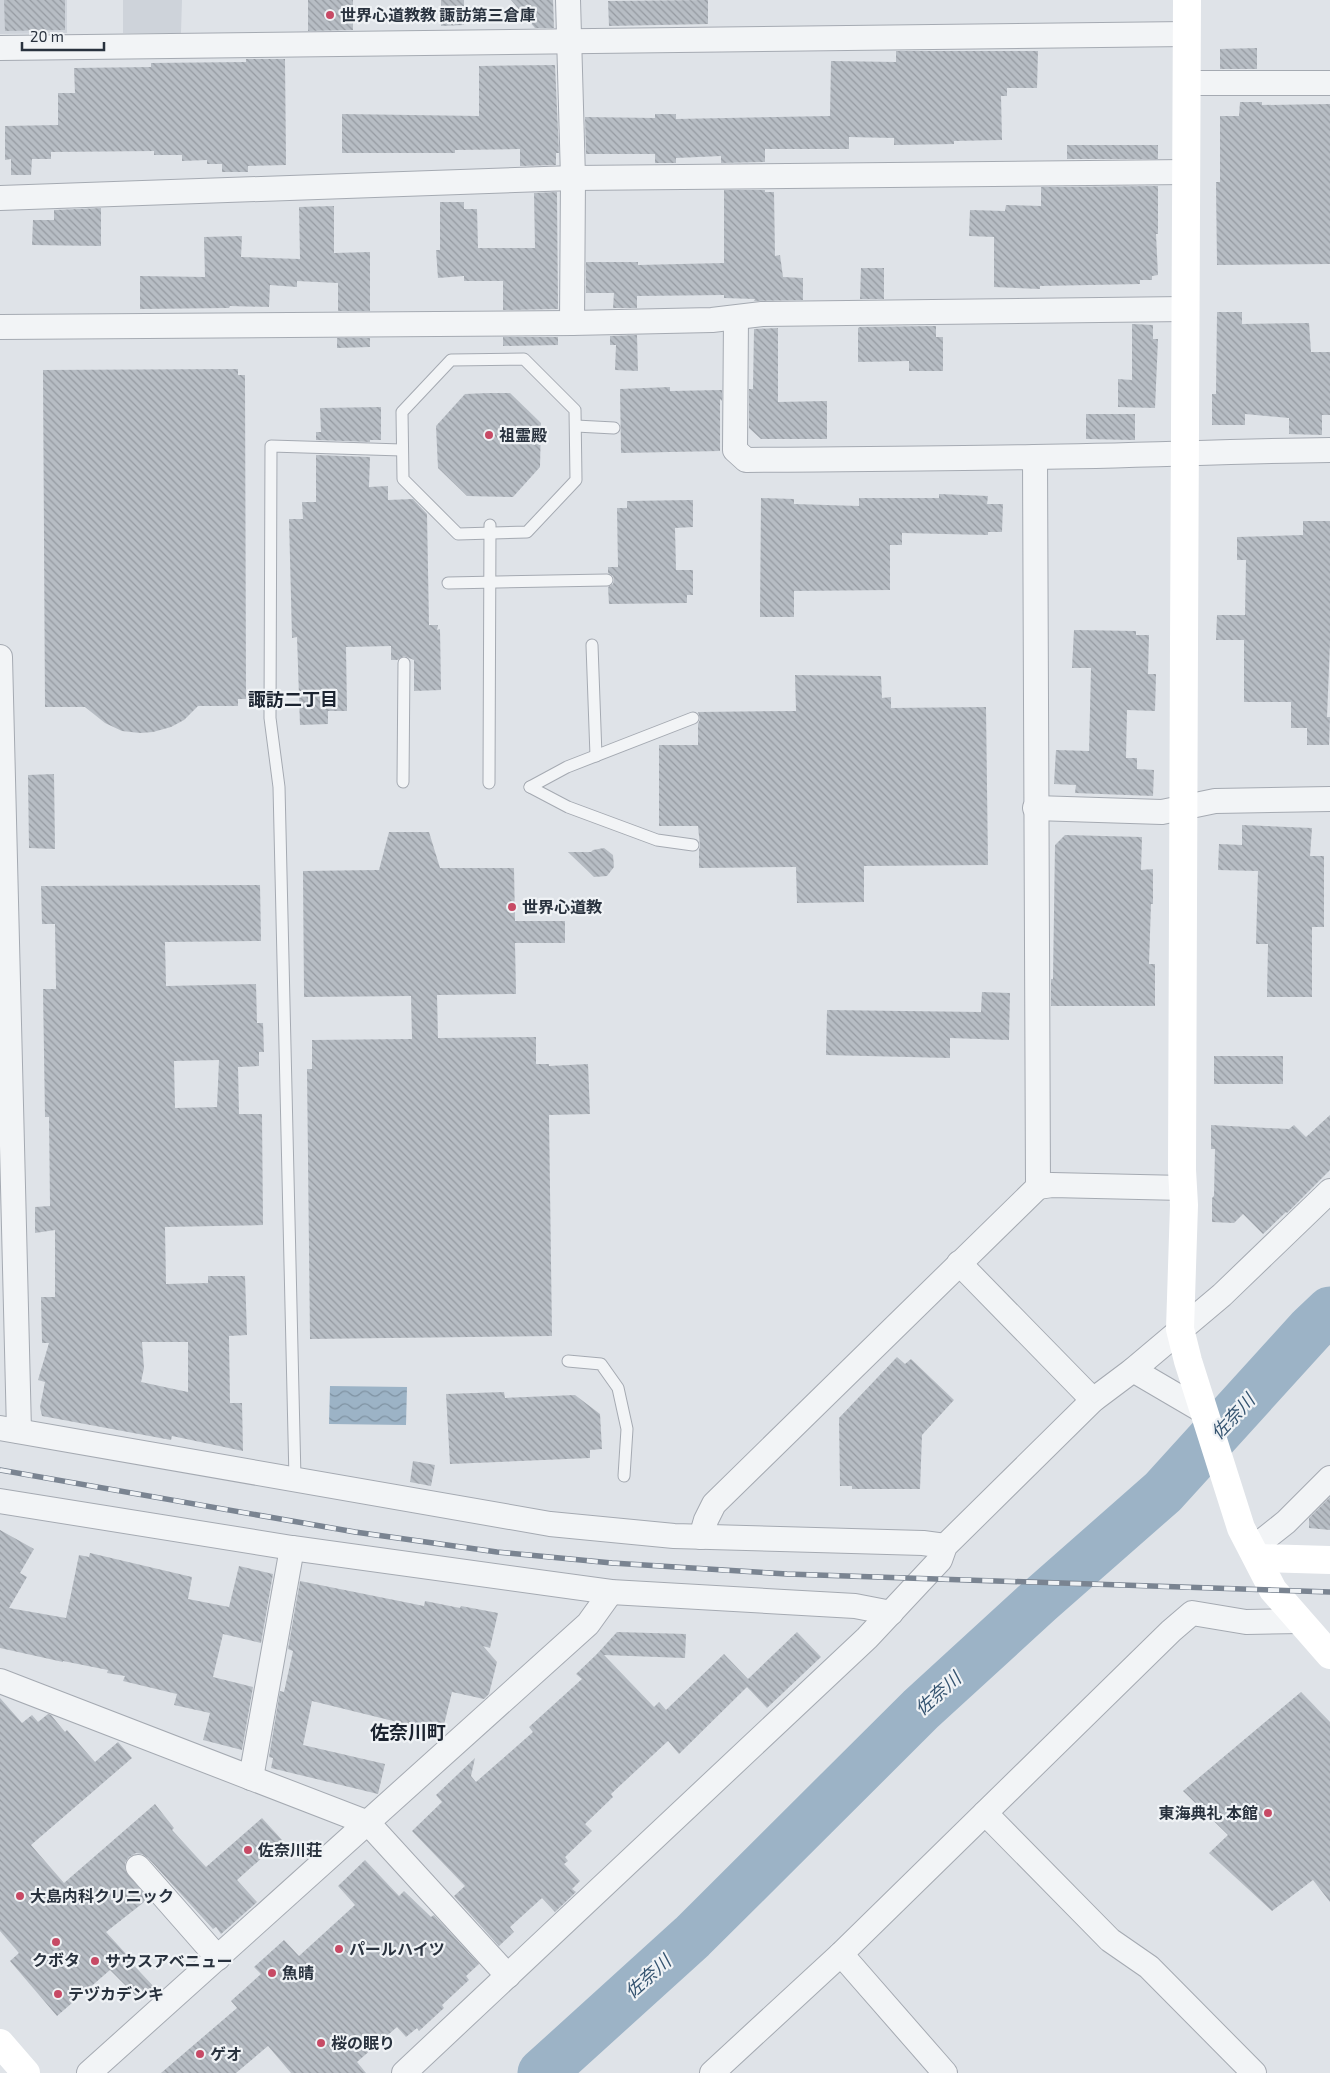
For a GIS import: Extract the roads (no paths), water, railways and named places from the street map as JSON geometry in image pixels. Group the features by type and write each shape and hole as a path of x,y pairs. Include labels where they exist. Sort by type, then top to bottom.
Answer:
{"street":[{"path":"568,0 573,178 572,323"},
{"path":"1187,0 1184,454 1183,1251 1180,1329 1203,1411 1241,1528 1274,1590 1330,1655"},
{"path":"0,48 1187,34"},
{"path":"1186,83 1330,83"},
{"path":"0,198 573,178 1186,172"},
{"path":"0,327 572,323 712,320 762,314 1185,309"},
{"path":"736,318 735,450 746,460 1034,458 1184,454 1214,451 1330,450"},
{"path":"1034,458 1038,1187"},
{"path":"0,657 9,1430 550,1524 623,1528 701,1537 922,1543 945,1546"},
{"path":"1035,808 1162,812 1215,801 1330,799"},
{"path":"701,1537 706,1520 714,1504 1038,1187 1052,1185 1183,1188"},
{"path":"404,2073 860,1645 940,1560 945,1546 1093,1400 1133,1370 1222,1295 1330,1191"},
{"path":"959,1263 1093,1400"},
{"path":"1133,1370 1203,1411"},
{"path":"1255,1553 1330,1478"},
{"path":"0,1500 292,1548 611,1592 856,1606 891,1613"},
{"path":"252,1778 292,1548"},
{"path":"1255,1553 1330,1560"},
{"path":"89,2073 588,1624 611,1592"},
{"path":"712,2073 841,1954 1170,1631 1192,1613 1246,1622 1330,1622"},
{"path":"0,1681 368,1823 508,1976"},
{"path":"984,1813 1110,1940 1149,1967 1254,2073"},
{"path":"138,1867 218,1958"},
{"path":"841,1954 945,2073"},
{"path":"0,2043 26,2073"}],"lane":[{"path":"524,359 575,410 576,426 572,447 576,480 527,532 490,529 458,534 402,479 402,412 451,360 489,363 524,359"},
{"path":"576,426 614,428"},
{"path":"295,1479 278,787 270,718 271,446 402,450"},
{"path":"489,783 490,529"},
{"path":"448,583 607,580"},
{"path":"592,645 596,756"},
{"path":"403,782 404,663"},
{"path":"693,718 567,767 530,787 568,807 656,840 693,846"},
{"path":"568,1361 601,1364 618,1388 627,1429 624,1476"}],"water":[{"path":"330,1386 407,1387 406,1425 329,1424"}],"waterway":[{"name":"佐奈川","path":"542,2073 692,1937 921,1709 1039,1601 1163,1492 1311,1329 1330,1311"}],"railway":[{"path":"0,1470 355,1532 497,1552 612,1563 787,1574 1330,1592"}],"place":[{"name":"世界心道教教 諏訪第三倉庫","path":"330,15"},
{"name":"祖霊殿","path":"489,435"},
{"name":"世界心道教","path":"512,907"},
{"name":"東海典礼 本館","path":"1268,1813"},
{"name":"佐奈川荘","path":"248,1850"},
{"name":"大島内科クリニック","path":"20,1896"},
{"name":"クボタ","path":"56,1942"},
{"name":"パールハイツ","path":"339,1949"},
{"name":"サウスアベニュー","path":"95,1961"},
{"name":"魚晴","path":"272,1973"},
{"name":"テヅカデンキ","path":"58,1994"},
{"name":"桜の眠り","path":"321,2043"},
{"name":"ゲオ","path":"200,2054"}],"district":[{"name":"諏訪二丁目","path":"293,700"},
{"name":"佐奈川町","path":"408,1732"}]}
